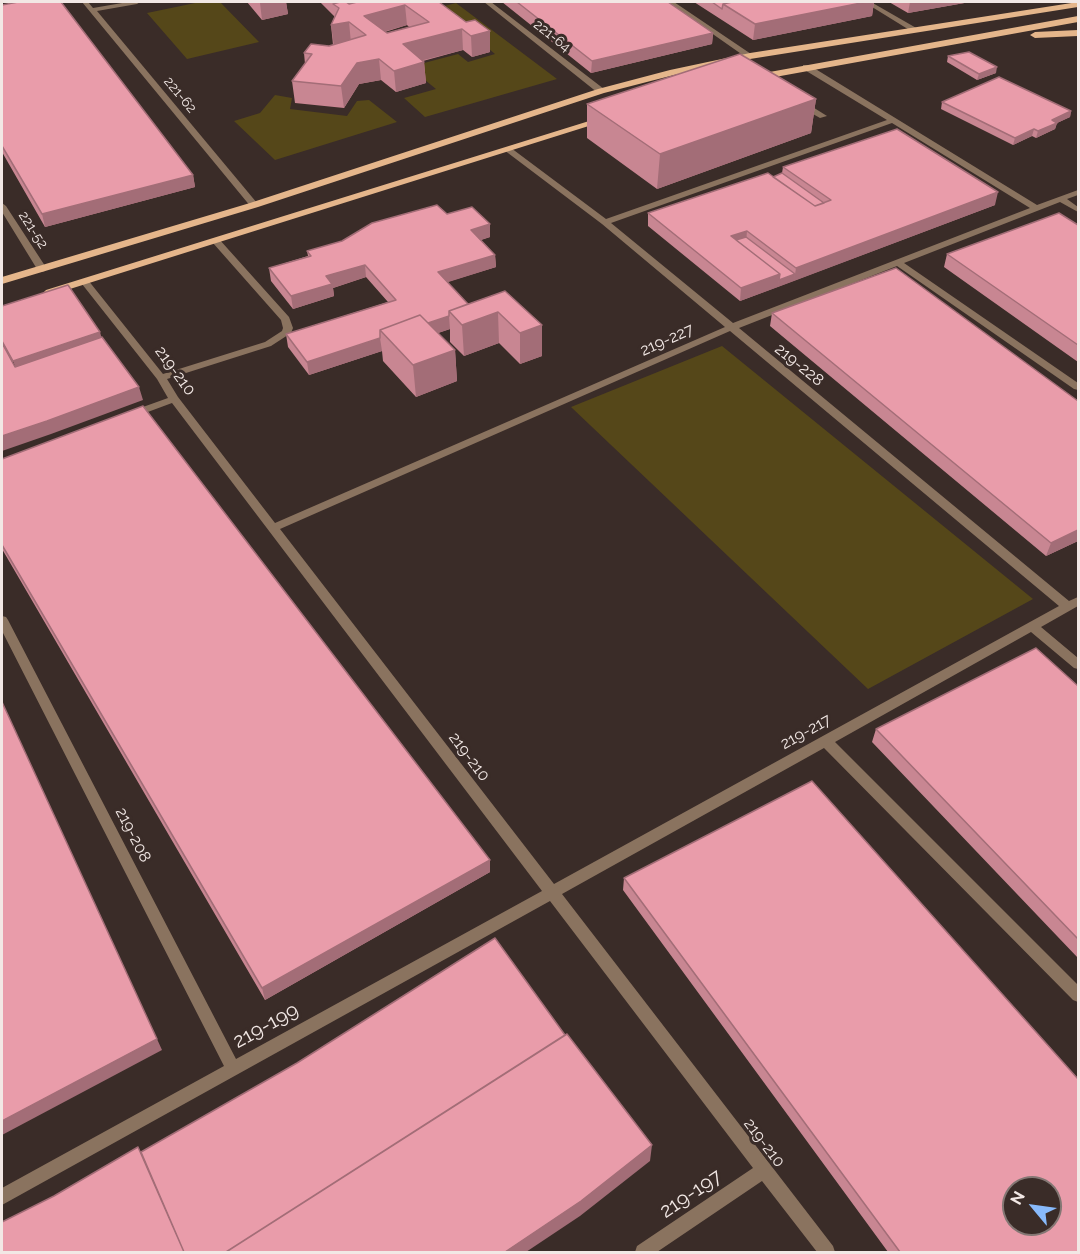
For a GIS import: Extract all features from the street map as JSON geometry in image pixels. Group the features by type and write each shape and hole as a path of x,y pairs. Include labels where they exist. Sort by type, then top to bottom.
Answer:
{"main road":[{"path":"2,281 254,205 601,91 750,56 1078,4"},
{"path":"747,79 763,80 806,67 1078,19"},
{"path":"952,41 1078,33"},
{"path":"43,295 617,116"}],"street":[{"name":"221-62","path":"85,2 254,205"},
{"path":"92,10 137,2"},
{"name":"221-64","path":"487,2 601,91"},
{"path":"670,2 750,56"},
{"path":"867,2 914,29"},
{"path":"806,67 891,121 1038,208"},
{"path":"795,99 823,116"},
{"path":"605,222 891,121"},
{"name":"219-228","path":"508,150 605,222 730,328 1073,604"},
{"name":"219-227","path":"273,528 730,328 1078,192"},
{"path":"1061,200 1078,210"},
{"name":"221-52","path":"2,206 42,269"},
{"path":"161,378 268,344 286,333 288,328 286,319 216,241"},
{"path":"897,262 1078,387"},
{"name":"219-210","path":"85,282 161,378 174,399 827,1252"},
{"path":"120,419 174,399"},
{"name":"219-217","path":"550,892 1073,604"},
{"name":"219-208","path":"2,620 233,1068"},
{"path":"1032,626 1078,665"},
{"path":"825,740 1078,995"},
{"name":"219-199","path":"2,1197 550,892"},
{"name":"219-197","path":"643,1252 764,1170"}],"shaded area":[{"path":"200,2 220,2 259,42 187,59 147,13"},
{"path":"456,3 557,79 425,117 404,98 436,89 409,67 458,54 468,62 495,54 476,38 429,10"},
{"path":"275,95 292,98 290,109 347,116 357,101 369,100 397,122 275,160 234,121 260,113"},
{"path":"722,346 1033,599 868,689 571,407"}],"building":[{"path":"18,2 61,2 193,175 42,214 2,146 2,5"},
{"path":"340,2 349,4 357,2 439,2 466,22 475,20 490,31 471,36 462,29 403,44 424,62 394,71 379,59 357,63 341,86 292,81 312,54 304,53 311,44 329,46 366,35 349,22 331,25 339,8 333,4","holes":["405,5 429,22 387,33 364,16"]},
{"path":"517,2 668,2 713,33 592,61"},
{"path":"712,2 732,2 723,4 722,9"},
{"path":"732,2 866,2 755,24 723,4"},
{"path":"969,52 997,67 979,74 948,56"},
{"path":"740,54 816,99 660,154 587,104"},
{"path":"999,77 1071,111 1052,120 1057,123 1038,131 1034,129 1015,138 942,102"},
{"path":"897,129 998,192 796,268 747,231 731,236 780,274 741,288 648,213 768,173 815,206 831,200 783,167"},
{"path":"782,173 824,203 815,206 773,177"},
{"path":"437,205 447,214 472,207 490,224 471,230 495,255 438,272 468,304 449,311 449,316 428,323 420,315 380,330 380,338 307,362 286,334 396,300 365,265 326,276 332,284 291,296 269,268 311,256 307,251 342,241 372,223"},
{"path":"1059,213 1078,225 1078,345 947,254"},
{"path":"746,237 795,274 779,280 780,274 736,240"},
{"path":"896,268 1078,401 1078,530 1051,543 772,313"},
{"path":"68,285 100,332 13,361 2,341 2,306"},
{"path":"505,291 542,325 520,333 498,312 462,325 449,311"},
{"path":"420,315 455,350 413,365 380,330"},
{"path":"102,337 139,387 2,436 2,343 15,367"},
{"path":"143,406 490,860 262,988 2,545 2,459"},
{"path":"1036,648 1078,686 1078,939 876,729"},
{"path":"2,702 157,1039 2,1121"},
{"path":"812,781 1078,1079 1078,1252 900,1252 624,878"},
{"path":"495,938 565,1035 226,1252 184,1252 141,1152 297,1063"},
{"path":"567,1034 652,1145 581,1201 505,1252 226,1252"},
{"path":"138,1147 184,1252 2,1252 2,1222 54,1196"}]}
